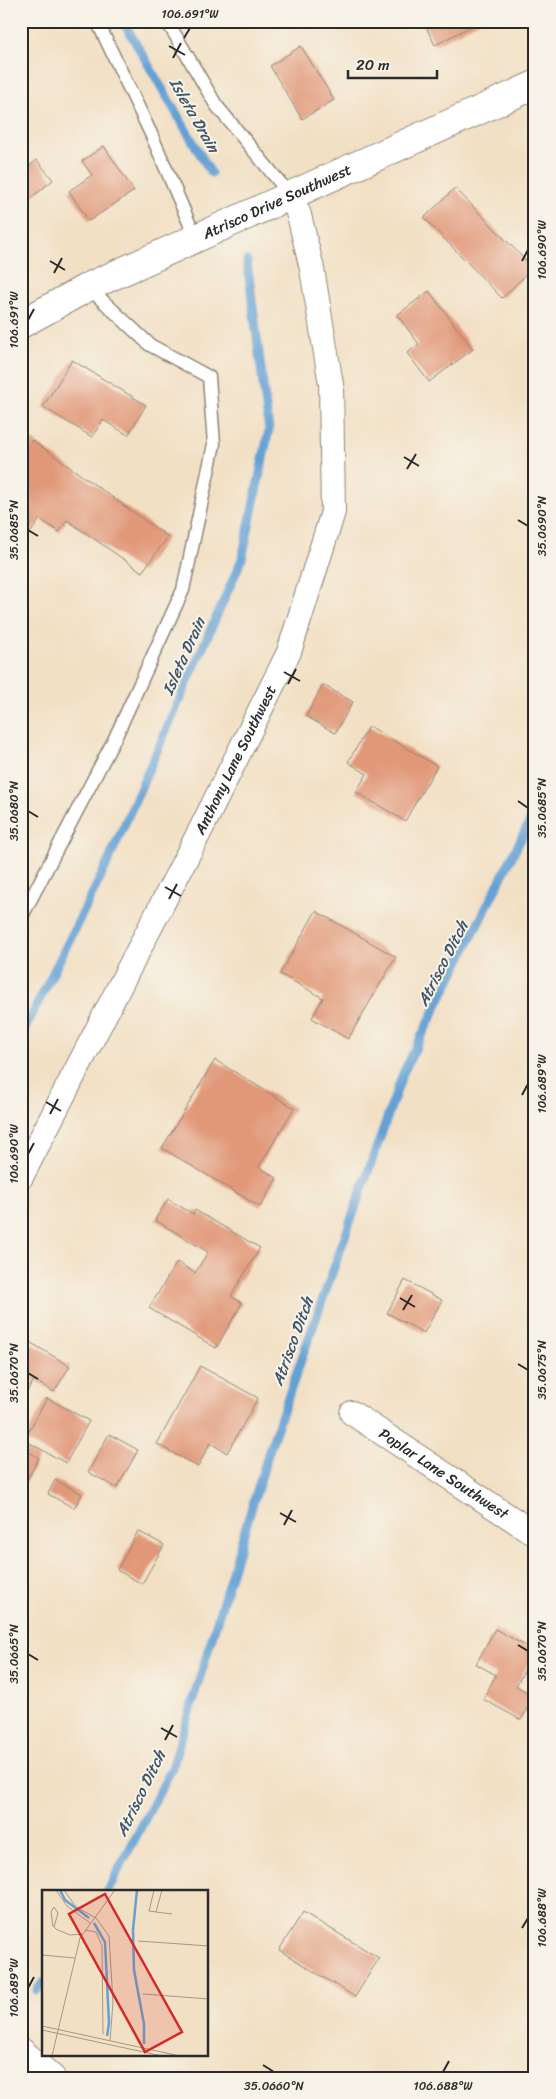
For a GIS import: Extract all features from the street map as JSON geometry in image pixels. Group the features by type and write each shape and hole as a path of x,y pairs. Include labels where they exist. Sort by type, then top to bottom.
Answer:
{"street":[{"name":"Atrisco Drive Southwest","path":"25,317 535,85"},
{"name":"Anthony Lane Southwest","path":"21,1177 201,828 289,652 333,512 331,384 312,269 299,216 291,196"},
{"name":"Poplar Lane Southwest","path":"352,1413 535,1534"},
{"path":"21,2052 50,2078"}],"lane":[{"path":"96,21 152,136 196,239"},
{"path":"167,21 216,105 291,196"},
{"path":"21,918 116,738 182,590 214,444 209,377 150,345 88,287"}],"building":[{"path":"423,21 481,21 435,45"},
{"path":"301,46 334,100 302,119 270,66"},
{"path":"104,146 134,191 89,221 69,191 92,175 82,161"},
{"path":"37,160 53,180 21,206 21,172"},
{"path":"455,188 533,268 502,298 424,218"},
{"path":"429,291 473,349 429,382 407,353 419,344 397,315"},
{"path":"72,360 146,405 128,435 103,420 92,437 43,407"},
{"path":"32,440 168,537 142,572 67,520 59,532 40,519 26,539 21,536 21,456"},
{"path":"323,685 353,702 335,733 306,716"},
{"path":"369,726 437,766 405,821 356,792 367,774 348,762"},
{"path":"316,911 396,957 348,1039 312,1018 323,998 280,974"},
{"path":"215,1060 294,1108 259,1167 277,1178 260,1207 162,1148"},
{"path":"168,1199 193,1214 195,1210 260,1248 231,1296 242,1303 216,1348 149,1308 177,1262 195,1273 208,1252 155,1220"},
{"path":"405,1280 442,1300 424,1333 387,1313"},
{"path":"21,1337 70,1366 54,1392 34,1380 21,1401"},
{"path":"200,1366 258,1398 227,1453 210,1443 198,1467 157,1444"},
{"path":"47,1398 89,1421 66,1463 24,1440"},
{"path":"109,1434 138,1450 117,1488 88,1472"},
{"path":"21,1447 39,1458 26,1482 21,1479"},
{"path":"55,1480 82,1494 74,1508 48,1494"},
{"path":"138,1531 164,1545 142,1584 117,1570"},
{"path":"495,1629 535,1651 516,1686 534,1696 521,1720 483,1699 496,1675 476,1664"},
{"path":"303,1912 379,1958 355,1997 279,1950"}],"waterway":[{"name":"Isleta Drain","path":"123,21 211,173"},
{"name":"Isleta Drain","path":"21,1037 107,864 242,559 269,430 247,261"},
{"name":"Atrisco Ditch","path":"108,1890 172,1768 270,1448 403,1073 535,811"},
{"name":"Atrisco Ditch","path":"37,1990 42,1984"}]}
